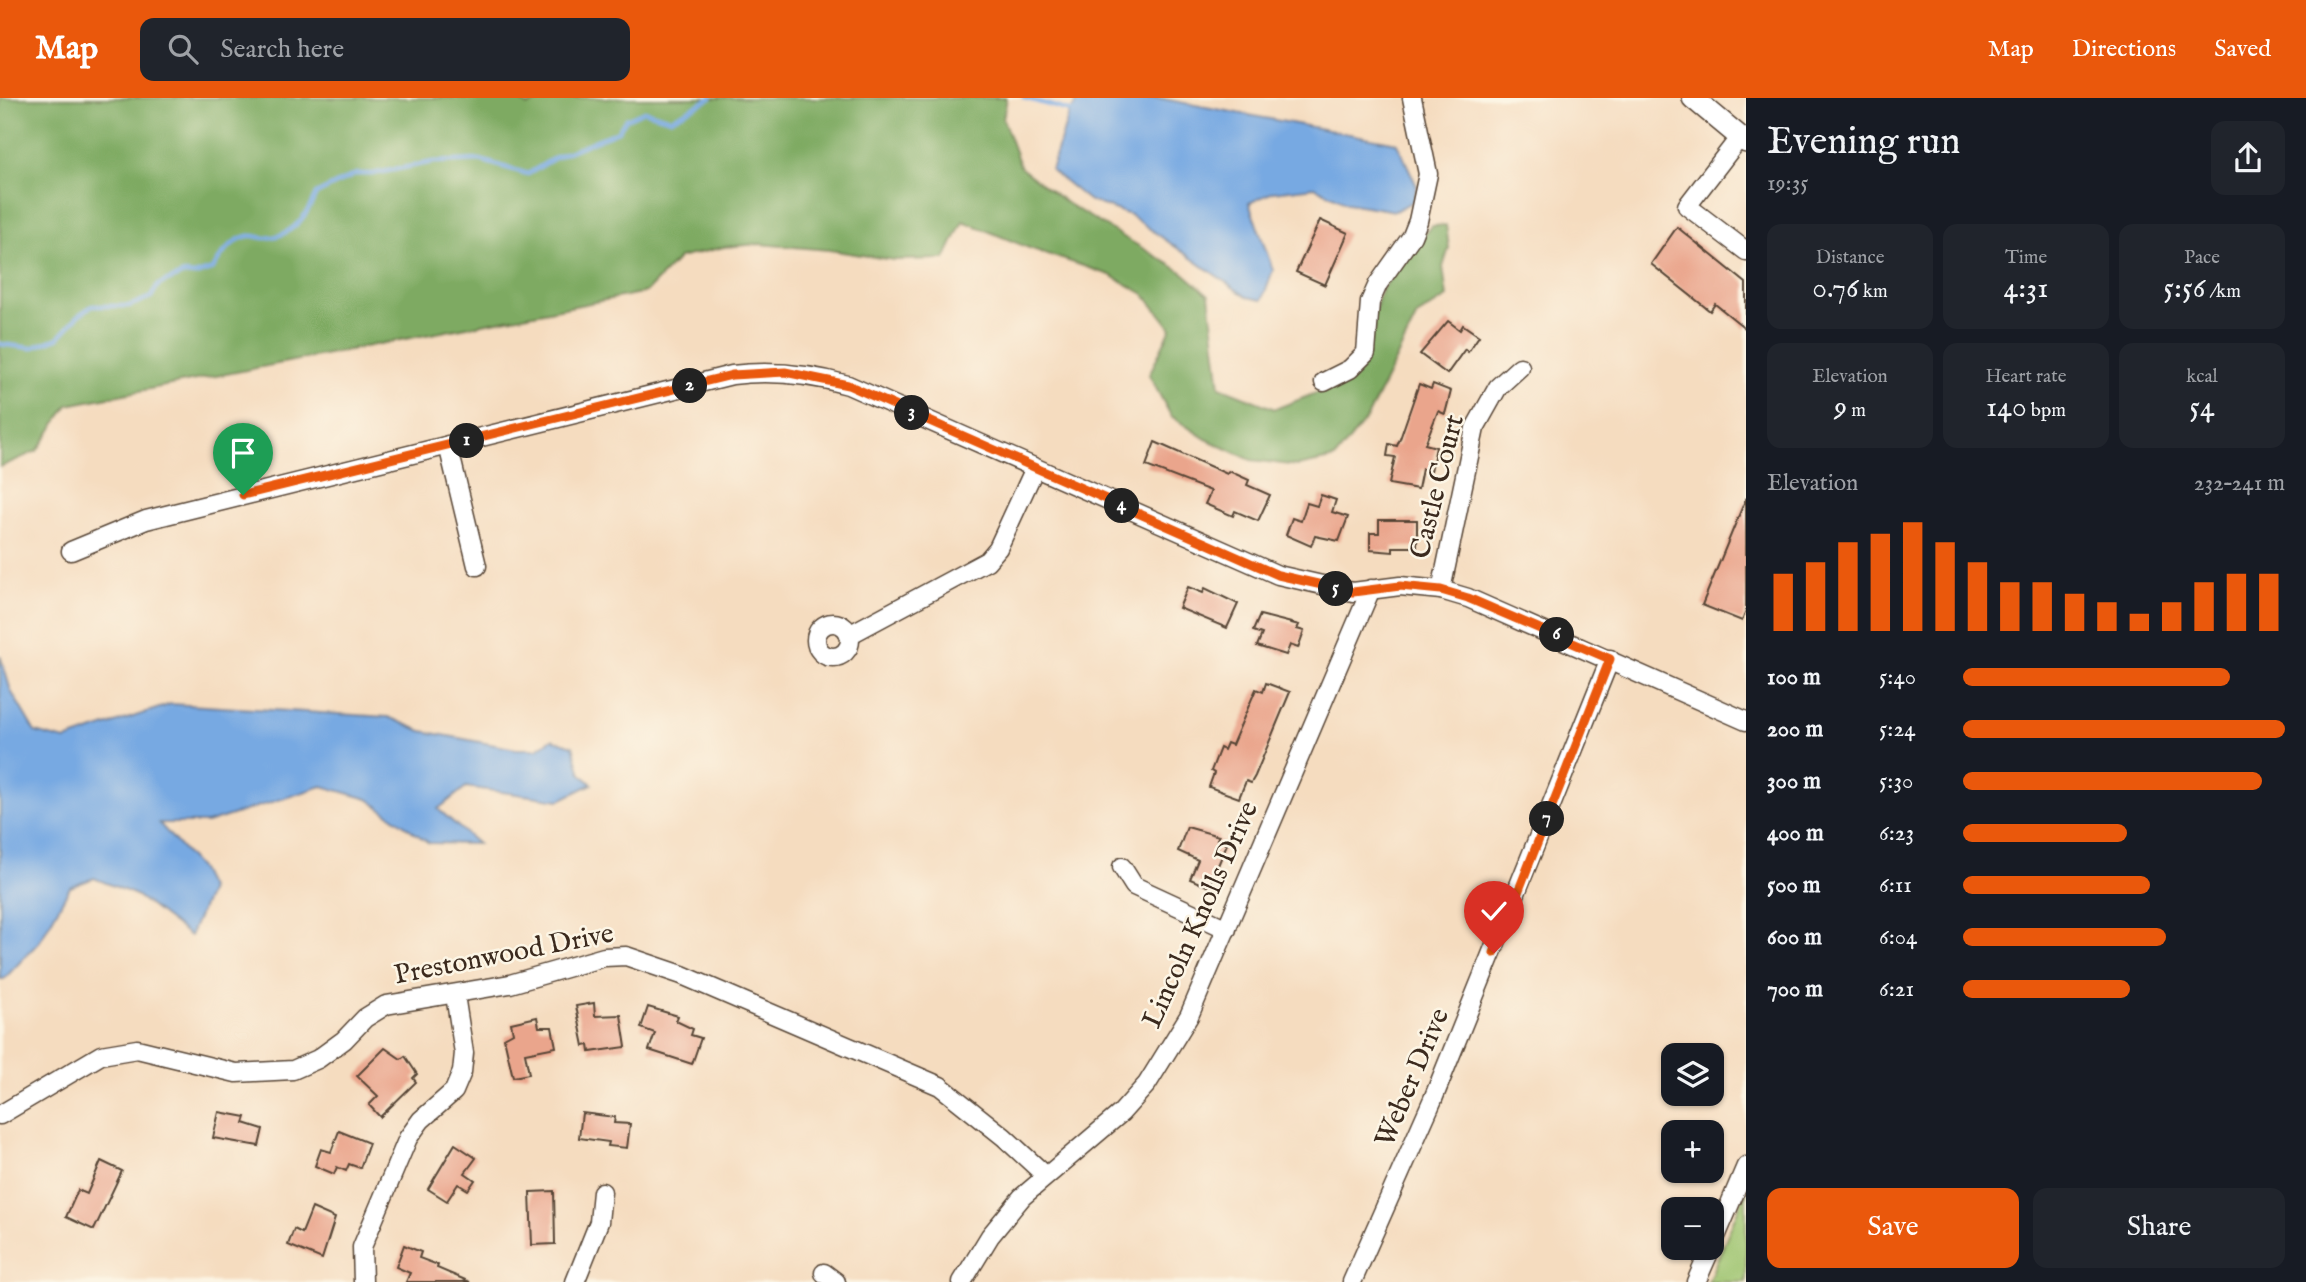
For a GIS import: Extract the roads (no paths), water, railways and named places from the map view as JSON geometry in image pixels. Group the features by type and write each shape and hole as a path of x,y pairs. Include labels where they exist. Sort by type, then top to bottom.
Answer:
{"main road":[{"path":"1693,98 1743,140"}],"street":[{"path":"1324,382 1350,369 1366,353 1370,302 1378,284 1412,236 1418,220 1428,174 1412,98"},
{"path":"1743,140 1687,206 1746,251"},
{"name":"Castle Court","path":"1441,590 1475,428 1498,387 1520,368"},
{"path":"71,551 146,520 732,375 785,372 848,385 1278,575 1353,592 1400,586 1441,590 1468,598 1746,721"},
{"path":"448,445 477,566"},
{"path":"849,635 988,561 998,548 1035,468"},
{"name":"Lincoln Knolls Drive","path":"962,1282 1004,1217 1045,1175 1094,1138 1147,1084 1189,1016 1371,589"},
{"name":"Weber Drive","path":"1352,1282 1438,1087 1610,659"},
{"path":"1122,867 1134,886 1227,929"},
{"name":"Prestonwood Drive","path":"0,1115 101,1055 137,1049 236,1073 293,1070 318,1059 344,1040 365,1018 386,1005 510,984 604,957 626,956 682,975 940,1086 1004,1137 1045,1175"},
{"path":"363,1282 360,1266 362,1247 408,1138 421,1120 454,1091 461,1072 463,1041 455,995"},
{"path":"1724,1217 1746,1166"},
{"path":"575,1282 599,1222 602,1192"},
{"path":"1696,1282 1705,1260"}],"water":[{"path":"1079,98 1158,98 1397,143 1417,186 1413,201 1395,211 1347,203 1315,187 1273,192 1249,203 1273,270 1262,300 1247,297 1130,215 1088,200 1051,170 1069,114"},
{"path":"0,655 11,691 35,732 65,740 171,704 388,717 422,731 516,749 537,749 552,739 573,746 581,774 592,784 560,800 466,787 438,809 478,844 429,843 368,799 322,786 207,823 159,823 199,868 210,890 190,936 136,895 94,878 70,887 40,941 4,979 0,979"}],"waterway":[{"path":"0,344 31,348 58,338 80,314 92,306 129,306 151,297 158,285 184,274 195,275 213,269 223,253 237,240 248,236 265,238 283,234 303,217 316,194 356,174 372,174 433,162 480,160 528,174 556,157 618,131 626,119 644,111 671,119 711,98"},
{"path":"1024,98 1077,113"}]}
